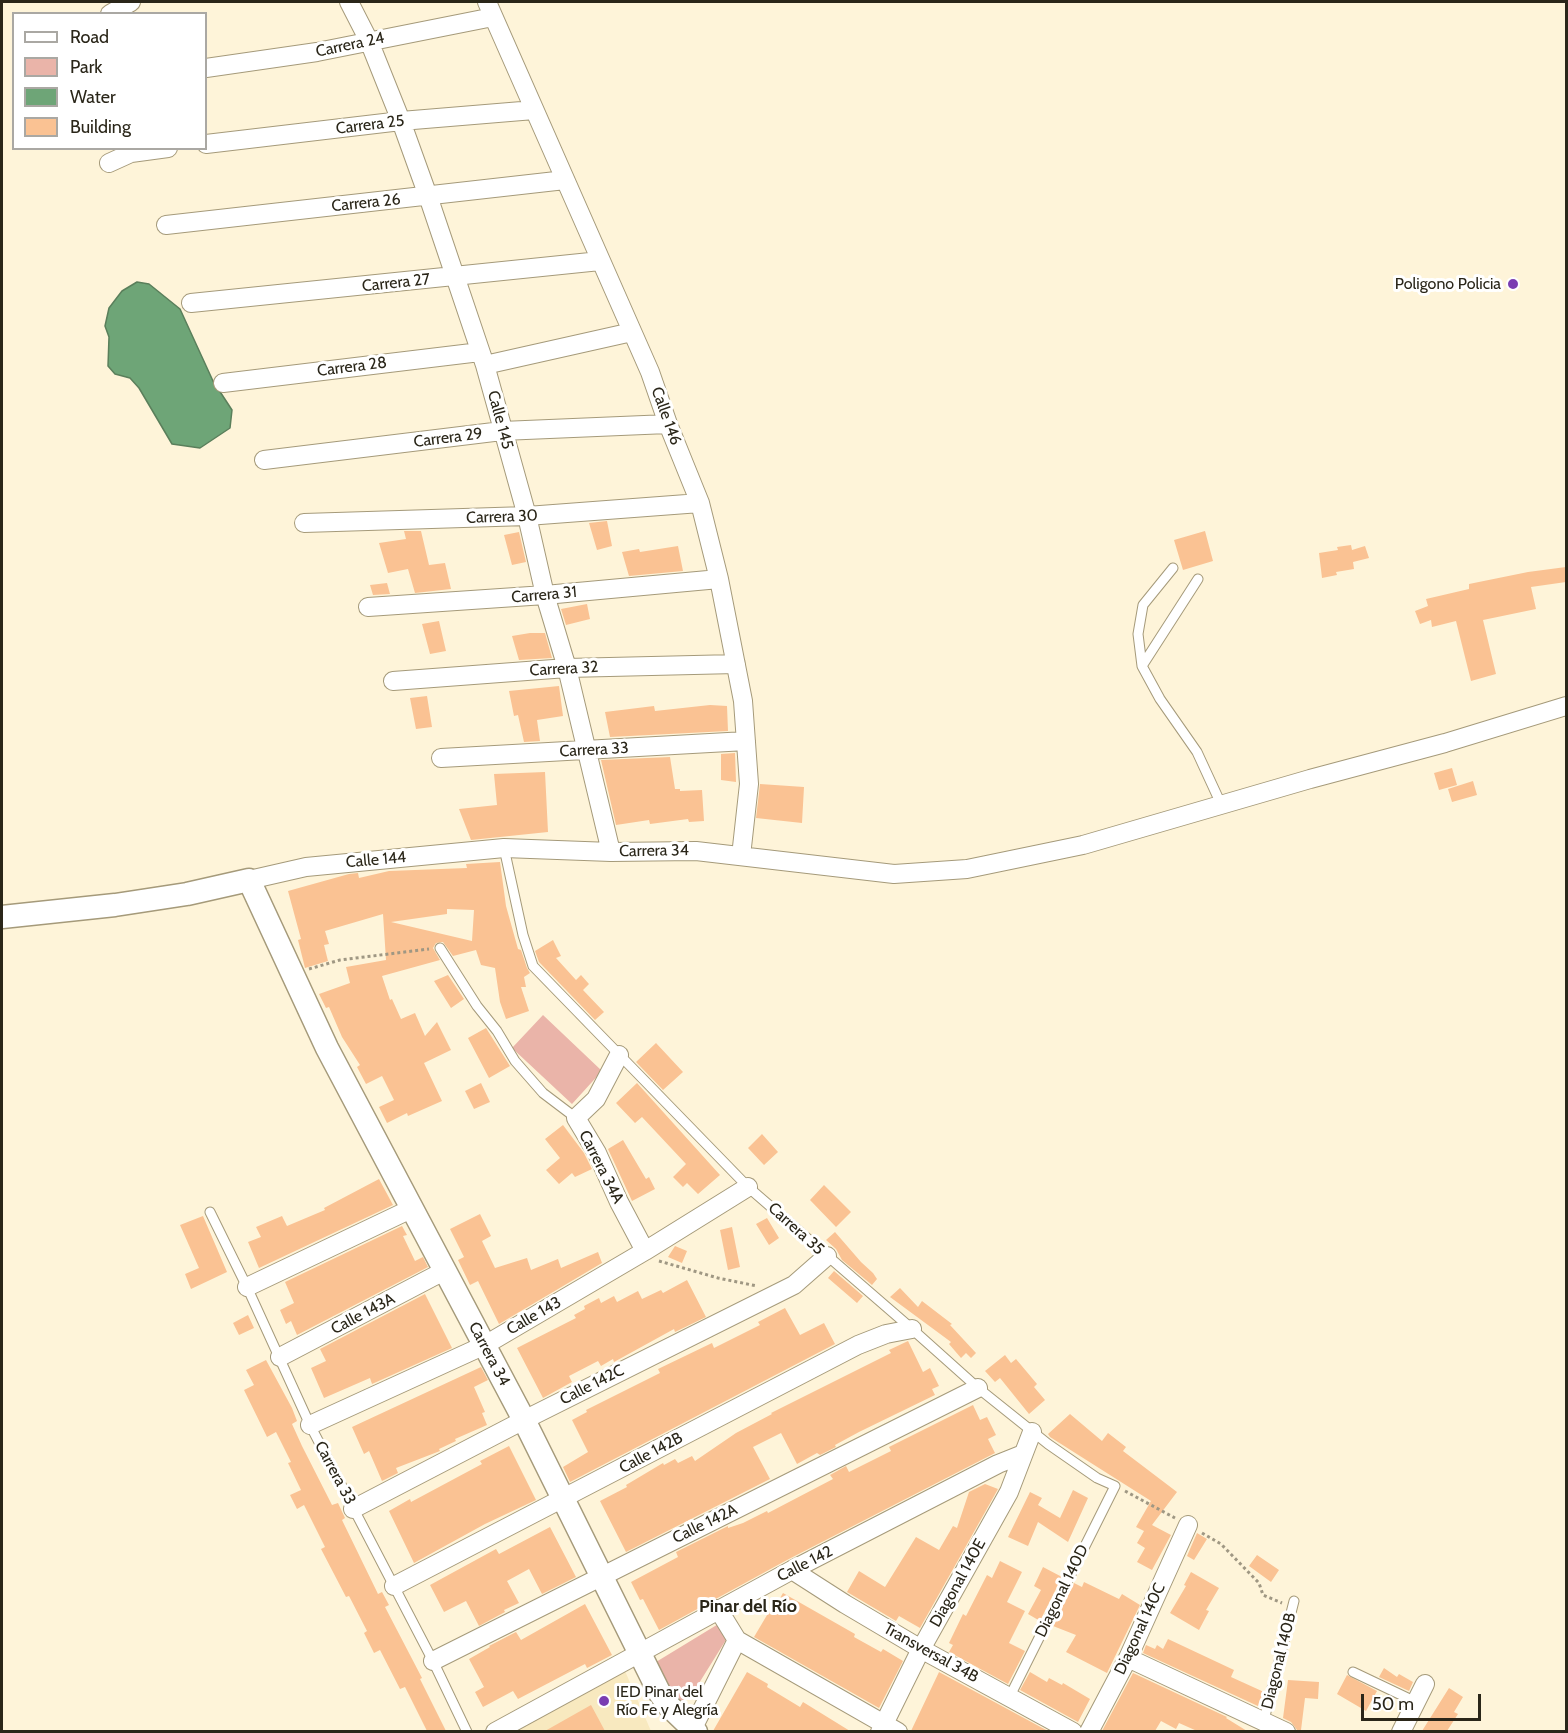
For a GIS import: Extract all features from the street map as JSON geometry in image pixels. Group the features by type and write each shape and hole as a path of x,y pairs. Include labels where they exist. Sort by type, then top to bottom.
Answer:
{"street":[{"path":"114,12 131,2"},
{"name":"Calle 145","path":"349,2 369,41 401,121 482,358 526,516 545,595 567,668 611,852"},
{"name":"Carrera 24","path":"207,68 317,52 369,41 490,9"},
{"name":"Calle 146","path":"490,9 650,372 700,503 719,579 743,701 749,784 741,856"},
{"name":"Carrera 25","path":"207,144 401,121 534,110"},
{"path":"109,164 130,153 153,150"},
{"name":"Carrera 26","path":"166,225 565,180"},
{"name":"Carrera 27","path":"191,303 600,261"},
{"name":"Carrera 28","path":"223,383 482,358 632,332"},
{"name":"Carrera 29","path":"264,460 502,431 668,424"},
{"name":"Carrera 30","path":"304,523 526,516 700,503"},
{"name":"Carrera 31","path":"368,607 545,595 719,579"},
{"name":"Carrera 32","path":"393,681 567,668 736,664"},
{"name":"Carrera 34","path":"504,848 611,852 696,851 894,873 967,869 1083,845 1221,804 1445,743 1566,706"},
{"name":"Carrera 33","path":"441,758 746,741"},
{"name":"Calle 144","path":"249,880 306,867 504,848"},
{"path":"2,918 188,894 249,880"},
{"name":"Carrera 34","path":"249,880 327,1048 524,1420 659,1692 693,1731"},
{"path":"576,1118 596,1099 619,1054"},
{"name":"Carrera 34A","path":"576,1118 597,1153 645,1251"},
{"name":"Calle 143","path":"310,1425 485,1345 645,1251 748,1186"},
{"path":"247,1287 413,1209"},
{"name":"Calle 142C","path":"353,1509 524,1420 794,1285 827,1256"},
{"name":"Calle 143A","path":"280,1358 446,1270"},
{"name":"Calle 142B","path":"394,1586 858,1345 886,1334 912,1329"},
{"name":"Calle 142A","path":"433,1661 978,1389"},
{"name":"Diagonal 140E","path":"887,1729 921,1649 1009,1492 1032,1432"},
{"name":"Calle 142","path":"495,1731 792,1570 998,1464 1023,1454"},
{"name":"Diagonal 140C","path":"1089,1731 1128,1658 1188,1525"},
{"name":"Transversal 34B","path":"792,1570 845,1605 921,1649 1073,1731"},
{"path":"718,1609 737,1640 887,1729"},
{"path":"693,1731 737,1640"},
{"path":"1128,1658 1286,1731"},
{"path":"1401,1731 1425,1684"}],"lane":[{"path":"1173,568 1143,605 1138,634 1142,666 1160,699 1197,752 1221,804"},
{"path":"1142,666 1198,579"},
{"name":"Carrera 35","path":"504,848 523,935 533,966 748,1186 978,1389 1032,1432 1096,1478 1115,1486"},
{"name":"Carrera 34A","path":"440,948 515,1061 543,1093 576,1118"},
{"name":"Carrera 33","path":"210,1212 310,1425 467,1731"},
{"name":"Diagonal 140D","path":"1010,1696 1115,1486"},
{"name":"Diagonal 140B","path":"1264,1720 1293,1604"},
{"path":"1353,1672 1416,1702"}],"path":[{"path":"292,973 340,960 440,948"},
{"path":"645,1251 660,1262 718,1278 782,1291"},
{"path":"1115,1486 1221,1544 1258,1583 1263,1595 1293,1604"}],"shaded area":[{"name":"IED Pinar del Río Fe y Alegría","path":"625,1671 651,1731 514,1732"}],"green space":[{"path":"543,1015 602,1071 572,1104 512,1048"},
{"path":"720,1623 729,1635 696,1688 679,1704 656,1662"}],"water":[{"path":"137,282 149,284 180,309 213,381 232,410 230,428 200,448 172,444 139,388 130,378 115,374 108,366 109,337 105,326 109,308 122,291"}],"building":[{"path":"607,521 612,546 597,550 589,523"},
{"path":"404,531 421,531 429,565 445,563 451,589 415,593 408,569 388,573 379,543 406,539"},
{"path":"1205,531 1213,561 1183,570 1174,540"},
{"path":"519,532 526,562 512,565 504,535"},
{"path":"1351,545 1352,550 1365,546 1369,558 1353,562 1354,569 1336,572 1337,575 1322,578 1319,553"},
{"path":"678,546 683,571 629,576 622,552 639,549 640,552"},
{"path":"1566,567 1566,582 1531,587 1536,609 1483,620 1496,674 1471,681 1456,621 1432,627 1431,620 1420,624 1415,611 1428,606 1426,599 1469,589 1469,584"},
{"path":"387,583 390,594 373,595 370,585"},
{"path":"587,604 590,619 566,625 561,609"},
{"path":"439,621 446,651 430,654 422,624"},
{"path":"545,633 552,658 519,660 512,636"},
{"path":"559,686 563,716 537,720 540,741 524,742 518,715 514,716 509,691"},
{"path":"427,696 432,727 416,729 410,698"},
{"path":"710,705 727,706 728,731 610,737 605,712 654,706 655,711"},
{"path":"735,753 736,782 721,780 721,754"},
{"path":"670,757 675,789 680,789 680,791 702,790 704,821 689,822 688,819 650,824 649,820 616,825 601,760"},
{"path":"1452,768 1457,785 1439,790 1434,773"},
{"path":"545,772 548,832 471,840 459,809 497,805 494,774"},
{"path":"1473,781 1477,795 1452,802 1448,789"},
{"path":"760,784 804,787 802,823 756,818"},
{"path":"500,862 506,906 518,949 521,950 530,973 524,977 526,987 521,987 529,1011 506,1019 500,1002 495,968 481,965 476,950 453,956 443,942 436,943 433,948 440,960 382,976 390,1000 392,999 401,1019 415,1013 425,1036 437,1022 451,1050 424,1063 442,1101 408,1116 407,1113 387,1123 379,1107 394,1100 382,1076 366,1084 357,1067 360,1065 342,1037 329,1007 326,1008 319,994 350,983 346,967 386,960 383,914 325,931 329,944 324,945 328,961 305,968 298,940 301,939 288,891 349,874 358,873 359,878 389,871 467,868 466,864","holes":["447,909 474,910 472,941 391,922 447,914"]},
{"path":"553,940 561,956 556,958 576,980 581,975 589,984 583,990 604,1012 595,1020 539,962 535,951"},
{"path":"448,975 464,999 451,1008 434,981"},
{"path":"486,1028 510,1066 489,1078 468,1038"},
{"path":"656,1043 683,1072 663,1090 636,1062"},
{"path":"481,1083 490,1102 474,1109 465,1091"},
{"path":"637,1083 720,1175 698,1194 687,1183 683,1187 673,1177 686,1164 642,1117 635,1123 616,1103"},
{"path":"563,1125 584,1153 592,1169 575,1177 572,1173 559,1184 546,1170 560,1158 545,1139"},
{"path":"762,1134 778,1152 764,1165 748,1148"},
{"path":"623,1140 646,1179 649,1177 655,1189 632,1201 608,1149"},
{"path":"379,1179 393,1205 259,1268 248,1242 261,1237 256,1227 282,1216 287,1226 325,1210 324,1208"},
{"path":"824,1185 851,1212 836,1227 810,1200"},
{"path":"480,1214 491,1236 482,1241 495,1268 527,1258 531,1270 558,1259 561,1268 598,1252 602,1263 499,1324 478,1281 470,1285 458,1260 464,1257 450,1229"},
{"path":"203,1216 227,1272 191,1289 185,1274 199,1268 180,1225"},
{"path":"767,1218 779,1238 769,1245 756,1224"},
{"path":"402,1226 407,1235 403,1236 415,1261 423,1257 428,1267 297,1335 291,1321 286,1324 280,1310 294,1303 285,1282"},
{"path":"732,1227 740,1267 728,1270 720,1230"},
{"path":"835,1232 873,1273 877,1279 872,1285 842,1260 836,1249 826,1240"},
{"path":"675,1246 687,1251 682,1263 668,1257"},
{"path":"834,1271 863,1296 857,1303 828,1278"},
{"path":"687,1280 706,1317 675,1332 674,1329 614,1362 613,1359 601,1366 598,1361 569,1376 572,1382 543,1398 517,1348 576,1318 574,1315 585,1309 584,1306 599,1298 601,1303 614,1296 617,1302 638,1291 642,1299 661,1290 663,1293"},
{"path":"900,1288 918,1307 922,1301 952,1324 950,1325 976,1353 971,1358 966,1353 961,1358 949,1344 951,1342 890,1297"},
{"path":"425,1294 452,1348 372,1384 370,1378 324,1398 311,1368 326,1361 320,1349"},
{"path":"785,1308 800,1335 824,1323 835,1344 570,1482 563,1467 588,1452 572,1420 587,1412 586,1410 660,1373 658,1369 712,1343 714,1348 760,1325 758,1322"},
{"path":"248,1315 254,1328 239,1335 233,1323"},
{"path":"908,1341 923,1372 930,1368 939,1386 932,1389 935,1395 859,1432 820,1455 817,1453 797,1464 781,1433 753,1447 770,1479 626,1552 600,1501 627,1487 626,1485 663,1463 664,1465 675,1459 678,1463 692,1456 695,1461 771,1413 891,1353 889,1350"},
{"path":"1005,1355 1011,1363 1016,1359 1037,1384 1034,1387 1045,1400 1029,1414 1000,1378 995,1382 985,1371"},
{"path":"266,1360 292,1408 297,1421 292,1424 302,1446 332,1505 338,1503 345,1518 342,1520 378,1594 382,1592 389,1605 385,1607 422,1678 420,1679 446,1731 427,1731 405,1687 400,1689 380,1650 374,1653 364,1633 367,1631 321,1549 325,1547 304,1505 297,1509 290,1495 301,1490 288,1463 291,1462 276,1432 267,1437 244,1390 254,1385 246,1370"},
{"path":"481,1367 488,1380 474,1387 485,1412 482,1413 487,1425 455,1439 456,1441 439,1449 440,1451 396,1468 398,1473 382,1481 369,1451 364,1454 352,1427"},
{"path":"973,1405 980,1420 987,1417 996,1435 988,1439 995,1453 787,1560 659,1630 631,1582 678,1557 676,1552 728,1526 728,1528 743,1523 767,1511 768,1513 833,1479 830,1475 846,1466 849,1472 891,1451 889,1447"},
{"path":"1070,1414 1102,1441 1108,1433 1126,1447 1123,1451 1177,1492 1152,1525 1171,1535 1152,1570 1137,1562 1145,1548 1137,1543 1144,1531 1136,1527 1151,1501 1050,1437 1048,1434"},
{"path":"509,1446 536,1500 485,1524 414,1563 389,1511 410,1499 411,1502 482,1464 480,1461"},
{"path":"985,1484 998,1489 920,1628 899,1616 896,1621 847,1592 859,1571 885,1587 916,1537 939,1550 953,1526 957,1528 969,1492"},
{"path":"1073,1490 1088,1498 1068,1542 1038,1522 1028,1546 1008,1537 1030,1492 1042,1498 1038,1505 1060,1518"},
{"path":"550,1527 576,1577 542,1594 529,1569 507,1581 519,1603 479,1626 466,1601 444,1612 430,1585 496,1549 499,1554"},
{"path":"1197,1533 1207,1539 1194,1560 1187,1556"},
{"path":"1257,1555 1279,1570 1271,1582 1249,1566"},
{"path":"1000,1561 1022,1572 1007,1602 1025,1611 1009,1643 1025,1651 1008,1684 949,1652 953,1645 949,1643 963,1614 966,1616 987,1575 992,1578"},
{"path":"1043,1567 1062,1577 1040,1621 1028,1614 1041,1590 1034,1586"},
{"path":"1191,1572 1219,1588 1206,1610 1209,1611 1199,1630 1170,1613 1186,1586 1184,1585"},
{"path":"1084,1582 1119,1599 1122,1594 1140,1605 1107,1673 1066,1652 1076,1635 1053,1626 1074,1583 1082,1587"},
{"path":"783,1593 855,1634 854,1637 881,1652 883,1649 903,1661 879,1708 754,1637"},
{"path":"585,1604 612,1655 587,1668 585,1664 518,1699 513,1691 483,1707 475,1692 484,1687 469,1659 516,1632 521,1640"},
{"path":"1168,1639 1234,1670 1231,1677 1264,1692 1260,1707 1143,1653 1146,1645 1155,1649 1157,1645 1163,1649"},
{"path":"1384,1668 1397,1677 1399,1674 1413,1682 1409,1691 1379,1677"},
{"path":"747,1672 800,1707 803,1702 850,1731 713,1731"},
{"path":"939,1672 1048,1731 911,1731"},
{"path":"1030,1672 1047,1682 1049,1678 1062,1685 1063,1683 1090,1699 1078,1722 1020,1690"},
{"path":"1133,1673 1227,1717 1247,1731 1197,1731 1179,1723 1176,1729 1161,1721 1155,1731 1102,1731"},
{"path":"1347,1675 1377,1691 1366,1711 1337,1694"},
{"path":"1288,1680 1319,1682 1318,1699 1305,1698 1301,1730 1297,1730 1291,1722 1283,1718"},
{"path":"1449,1688 1463,1697 1454,1712 1458,1714 1447,1731 1422,1731"},
{"path":"591,1705 605,1731 545,1731"}],"place":[{"name":"Poligono Policia","path":"1513,284"},
{"name":"IED Pinar del Río Fe y Alegría","path":"604,1701"}],"district":[{"name":"Pinar del Río","path":"748,1607"}]}
